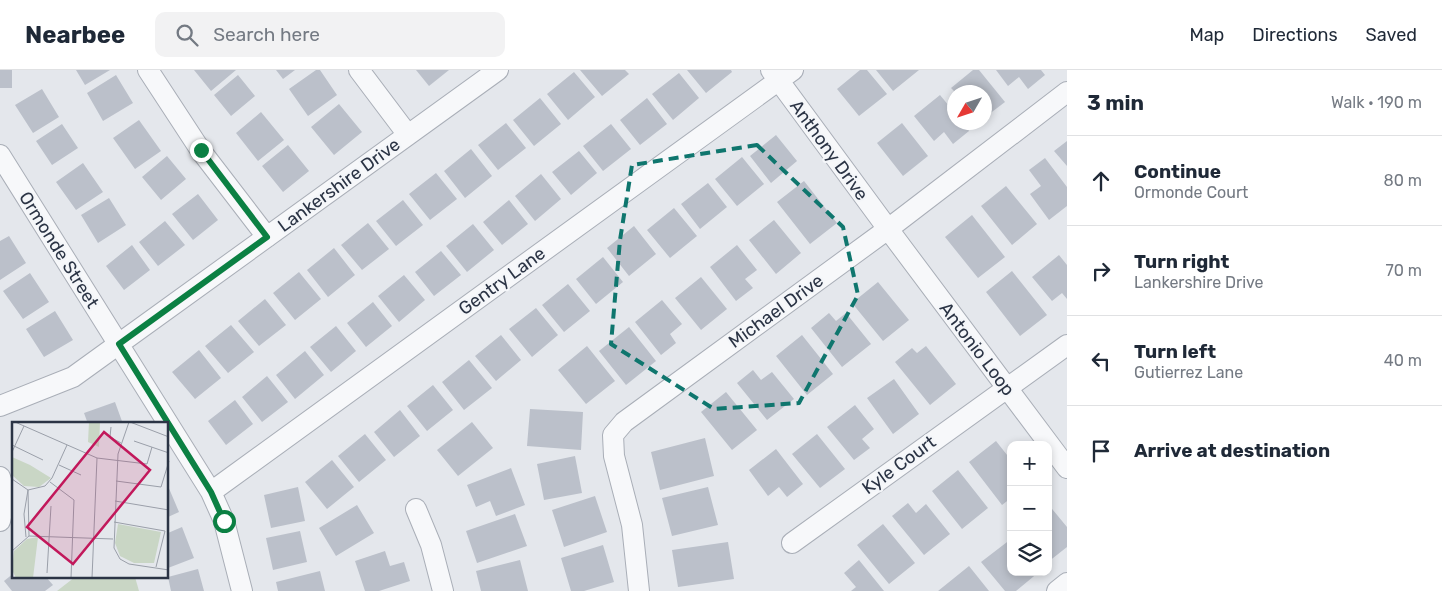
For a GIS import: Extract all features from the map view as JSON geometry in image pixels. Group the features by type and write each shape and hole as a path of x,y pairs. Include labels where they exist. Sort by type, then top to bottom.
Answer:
{"street":[{"path":"148,70 201,150 267,237"},
{"path":"359,70 408,135"},
{"name":"Lankershire Drive","path":"0,406 73,377 498,70"},
{"name":"Anthony Drive","path":"781,73 888,229"},
{"name":"Gentry Lane","path":"211,492 781,73"},
{"name":"Michael Drive","path":"639,591 632,525 614,456 613,435 624,422 888,229 1067,92"},
{"name":"Ormonde Street","path":"0,155 167,422"},
{"name":"Antonio Loop","path":"888,229 1067,468"},
{"name":"Kyle Court","path":"792,542 1067,345"},
{"name":"Ormonde Street","path":"169,424 211,492 224,521 242,591"},
{"path":"0,477 6,496 0,521"},
{"path":"416,509 432,545 443,591"},
{"path":"1057,591 1067,582"}],"highlighted area":[{"path":"757,145 843,227 858,295 799,403 714,409 611,344 620,240 632,165"}],"green space":[{"path":"74,578 135,578 139,591 57,591"}],"building":[{"path":"0,70 12,70 12,88 0,88"},
{"path":"76,70 110,70 85,85"},
{"path":"194,70 236,70 211,91"},
{"path":"276,70 295,70 283,79"},
{"path":"316,70 320,70 337,95 308,116 289,89"},
{"path":"416,70 449,70 429,86"},
{"path":"580,70 625,70 629,74 602,96"},
{"path":"687,70 731,70 732,72 706,93"},
{"path":"860,70 867,70 887,94 859,116 837,89"},
{"path":"876,70 919,70 893,91"},
{"path":"973,70 979,70 991,85 955,85"},
{"path":"996,70 1041,70 1045,75 1028,89 1019,77 1008,86"},
{"path":"574,72 595,97 568,120 547,94"},
{"path":"679,73 699,98 673,120 652,94"},
{"path":"116,75 133,103 103,121 87,93"},
{"path":"238,75 255,96 231,116 214,95"},
{"path":"992,86 1005,102 992,112"},
{"path":"42,89 59,117 33,133 15,105"},
{"path":"940,95 947,104 947,130 969,131 953,144 944,132 934,141 914,116"},
{"path":"540,98 561,124 534,146 513,120"},
{"path":"647,98 667,124 640,145 620,120"},
{"path":"339,104 362,132 334,155 311,127"},
{"path":"261,112 284,140 258,161 236,133"},
{"path":"139,120 161,151 135,169 113,138"},
{"path":"506,123 526,148 498,170 478,145"},
{"path":"902,123 928,156 903,176 877,143"},
{"path":"62,124 78,148 52,165 36,141"},
{"path":"611,124 631,149 603,171 583,146"},
{"path":"776,135 797,161 771,183 750,156"},
{"path":"1067,141 1067,166 1054,151"},
{"path":"288,145 309,171 283,192 262,166"},
{"path":"471,149 492,176 465,198 444,171"},
{"path":"579,151 597,173 571,195 552,172"},
{"path":"167,156 186,179 161,200 142,177"},
{"path":"742,157 764,184 737,206 715,179"},
{"path":"1045,158 1067,187 1067,206 1049,220 1030,194 1041,186 1029,170"},
{"path":"83,163 103,192 76,210 56,182"},
{"path":"436,173 457,199 430,220 409,194"},
{"path":"541,174 561,199 535,221 515,196"},
{"path":"804,181 837,223 810,244 777,202"},
{"path":"708,183 727,207 700,229 681,204"},
{"path":"1006,186 1037,224 1012,245 981,206"},
{"path":"198,194 218,220 193,240 172,214"},
{"path":"109,198 126,225 98,243 81,215"},
{"path":"403,200 423,225 396,246 376,221"},
{"path":"509,200 528,224 502,245 483,222"},
{"path":"674,208 697,236 670,258 647,230"},
{"path":"972,215 1005,257 978,278 945,237"},
{"path":"774,220 801,253 776,274 749,240"},
{"path":"165,221 185,245 158,266 139,242"},
{"path":"368,223 389,249 362,270 341,245"},
{"path":"473,224 494,250 467,272 446,246"},
{"path":"634,226 656,254 629,276 607,248"},
{"path":"9,236 26,263 0,280 0,241"},
{"path":"132,245 150,270 124,290 106,266"},
{"path":"737,245 757,270 745,279 753,288 736,301 710,267"},
{"path":"334,248 355,275 328,297 307,270"},
{"path":"441,251 461,275 434,296 415,272"},
{"path":"1059,255 1067,265 1067,299 1062,293 1052,301 1032,277"},
{"path":"603,257 623,282 596,304 576,279"},
{"path":"1012,271 1047,315 1020,336 986,292"},
{"path":"299,272 321,299 295,320 273,293"},
{"path":"30,273 49,302 23,319 3,291"},
{"path":"404,275 425,300 399,322 378,296"},
{"path":"701,277 727,309 701,330 675,298"},
{"path":"878,282 909,320 883,341 852,303"},
{"path":"568,284 590,311 564,332 542,305"},
{"path":"265,299 286,325 259,346 238,321"},
{"path":"662,300 682,324 670,334 676,343 661,355 635,322"},
{"path":"373,302 392,326 366,347 347,323"},
{"path":"536,308 558,335 532,357 509,329"},
{"path":"55,311 73,340 44,357 26,329"},
{"path":"829,313 836,321 846,313 871,344 842,367 811,328"},
{"path":"231,325 254,352 228,373 205,346"},
{"path":"336,326 356,351 331,372 310,347"},
{"path":"629,327 656,361 626,385 599,351"},
{"path":"501,335 521,360 496,381 475,356"},
{"path":"802,335 833,374 807,395 776,356"},
{"path":"587,346 615,381 586,404 558,370"},
{"path":"926,346 956,384 930,405 895,362 912,348 917,353"},
{"path":"199,350 221,378 195,399 172,372"},
{"path":"305,351 324,375 295,399 276,375"},
{"path":"469,360 492,388 464,410 442,382"},
{"path":"753,370 761,380 772,372 794,399 767,420 737,383"},
{"path":"267,376 288,402 262,422 242,397"},
{"path":"894,379 919,414 893,434 867,398"},
{"path":"433,385 453,410 427,431 407,406"},
{"path":"726,392 757,430 732,450 701,412"},
{"path":"235,400 253,424 226,445 208,421"},
{"path":"115,402 122,422 87,422 84,413"},
{"path":"855,405 874,429 862,439 870,448 854,460 827,427"},
{"path":"530,409 583,412 581,450 527,446"},
{"path":"400,410 420,436 394,457 374,432"},
{"path":"472,422 493,448 458,476 437,450"},
{"path":"365,434 386,460 359,482 338,456"},
{"path":"817,434 845,469 820,488 792,454"},
{"path":"705,438 714,476 660,490 651,452"},
{"path":"996,441 1007,455 1007,501 1002,505 969,462"},
{"path":"776,449 803,484 787,497 779,487 768,496 749,470"},
{"path":"575,456 582,493 544,500 537,464"},
{"path":"332,460 354,487 327,509 305,482"},
{"path":"511,468 525,505 496,516 490,501 476,507 467,485"},
{"path":"958,470 988,508 962,529 932,491"},
{"path":"298,487 305,521 271,528 264,495"},
{"path":"708,487 718,525 672,536 662,498"},
{"path":"169,488 179,512 169,517"},
{"path":"595,496 607,532 564,547 552,510"},
{"path":"908,503 916,513 926,504 950,534 924,555 892,516"},
{"path":"357,505 374,533 336,556 319,528"},
{"path":"1052,509 1067,527 1067,547 1052,559"},
{"path":"515,514 527,546 477,563 466,531"},
{"path":"883,524 915,563 889,584 857,545"},
{"path":"182,527 194,558 169,568 169,533"},
{"path":"300,531 307,562 273,570 266,538"},
{"path":"728,542 734,579 678,587 672,550"},
{"path":"1007,542 1007,576 1034,576 1016,591 1005,591 981,562"},
{"path":"603,545 614,582 584,591 571,591 561,558"},
{"path":"385,551 390,566 404,562 410,581 379,591 365,591 355,561"},
{"path":"520,560 528,591 481,591 476,571"},
{"path":"859,560 884,591 851,591 856,587 844,573"},
{"path":"969,566 989,591 938,591"},
{"path":"198,569 204,591 171,591 169,577"},
{"path":"320,571 325,591 278,591 276,582"},
{"path":"12,575 12,578 47,578 53,585 45,591 12,591 4,581"}],"route":[{"path":"201,150 267,237 119,344 211,492 224,521"}]}
